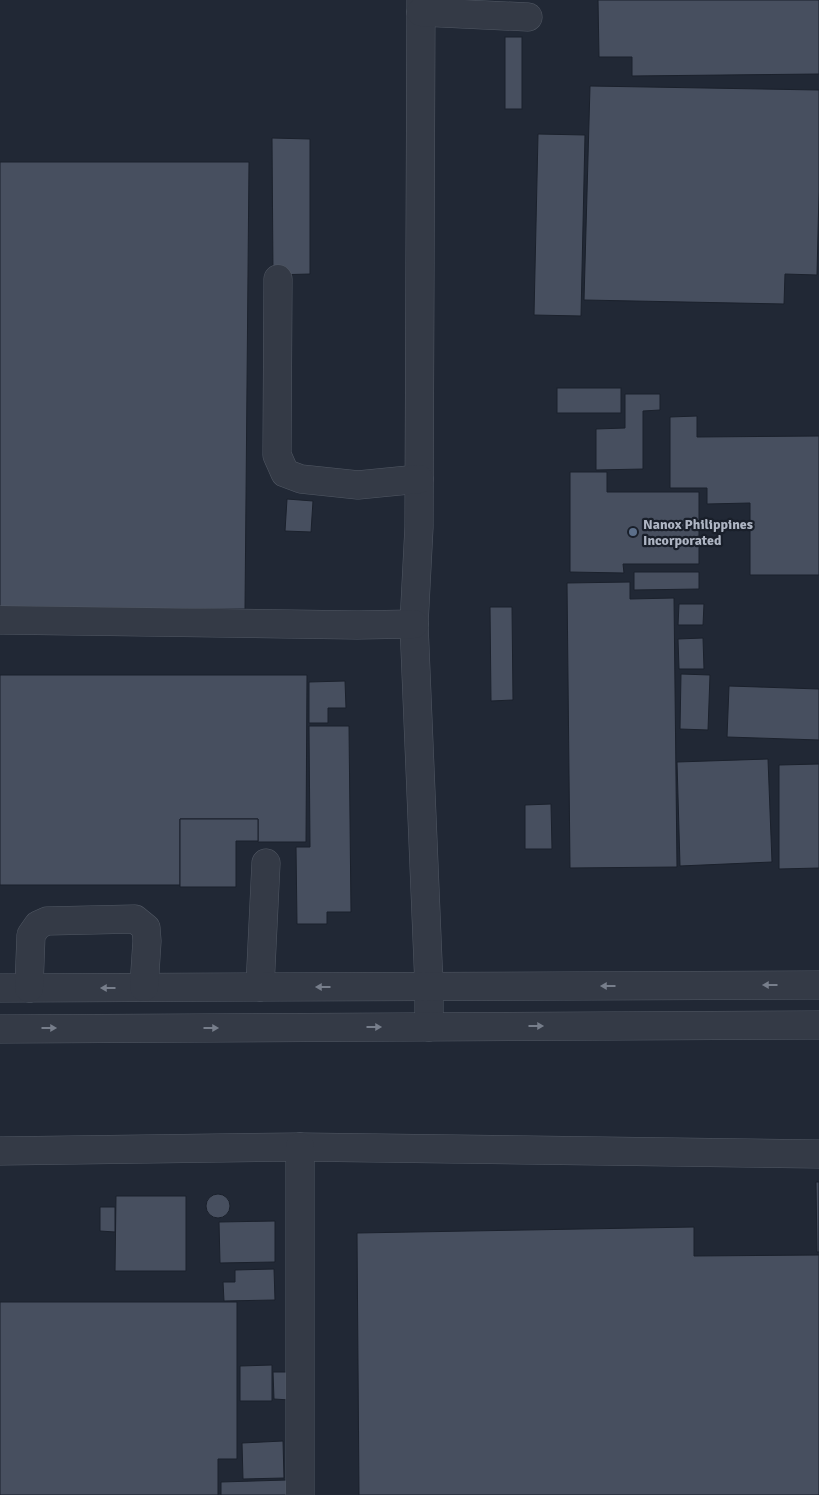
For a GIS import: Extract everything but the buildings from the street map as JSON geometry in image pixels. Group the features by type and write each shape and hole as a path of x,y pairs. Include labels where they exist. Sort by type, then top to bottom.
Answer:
{"street":[{"path":"429,1027 429,986 414,624 419,527 421,6 528,17"},
{"path":"278,279 277,455 284,473 301,479 358,485 419,479"},
{"path":"0,620 357,625 414,624"},
{"path":"260,987 266,863"},
{"path":"29,988 31,935 38,925 47,920 134,918 146,928 144,988"},
{"path":"0,988 819,985"},
{"path":"0,1029 819,1025"},
{"path":"300,1147 300,1495"},
{"path":"0,1151 300,1147 819,1154"}],"place":[{"name":"Nanox Philippines Incorporated","path":"633,532"}]}
